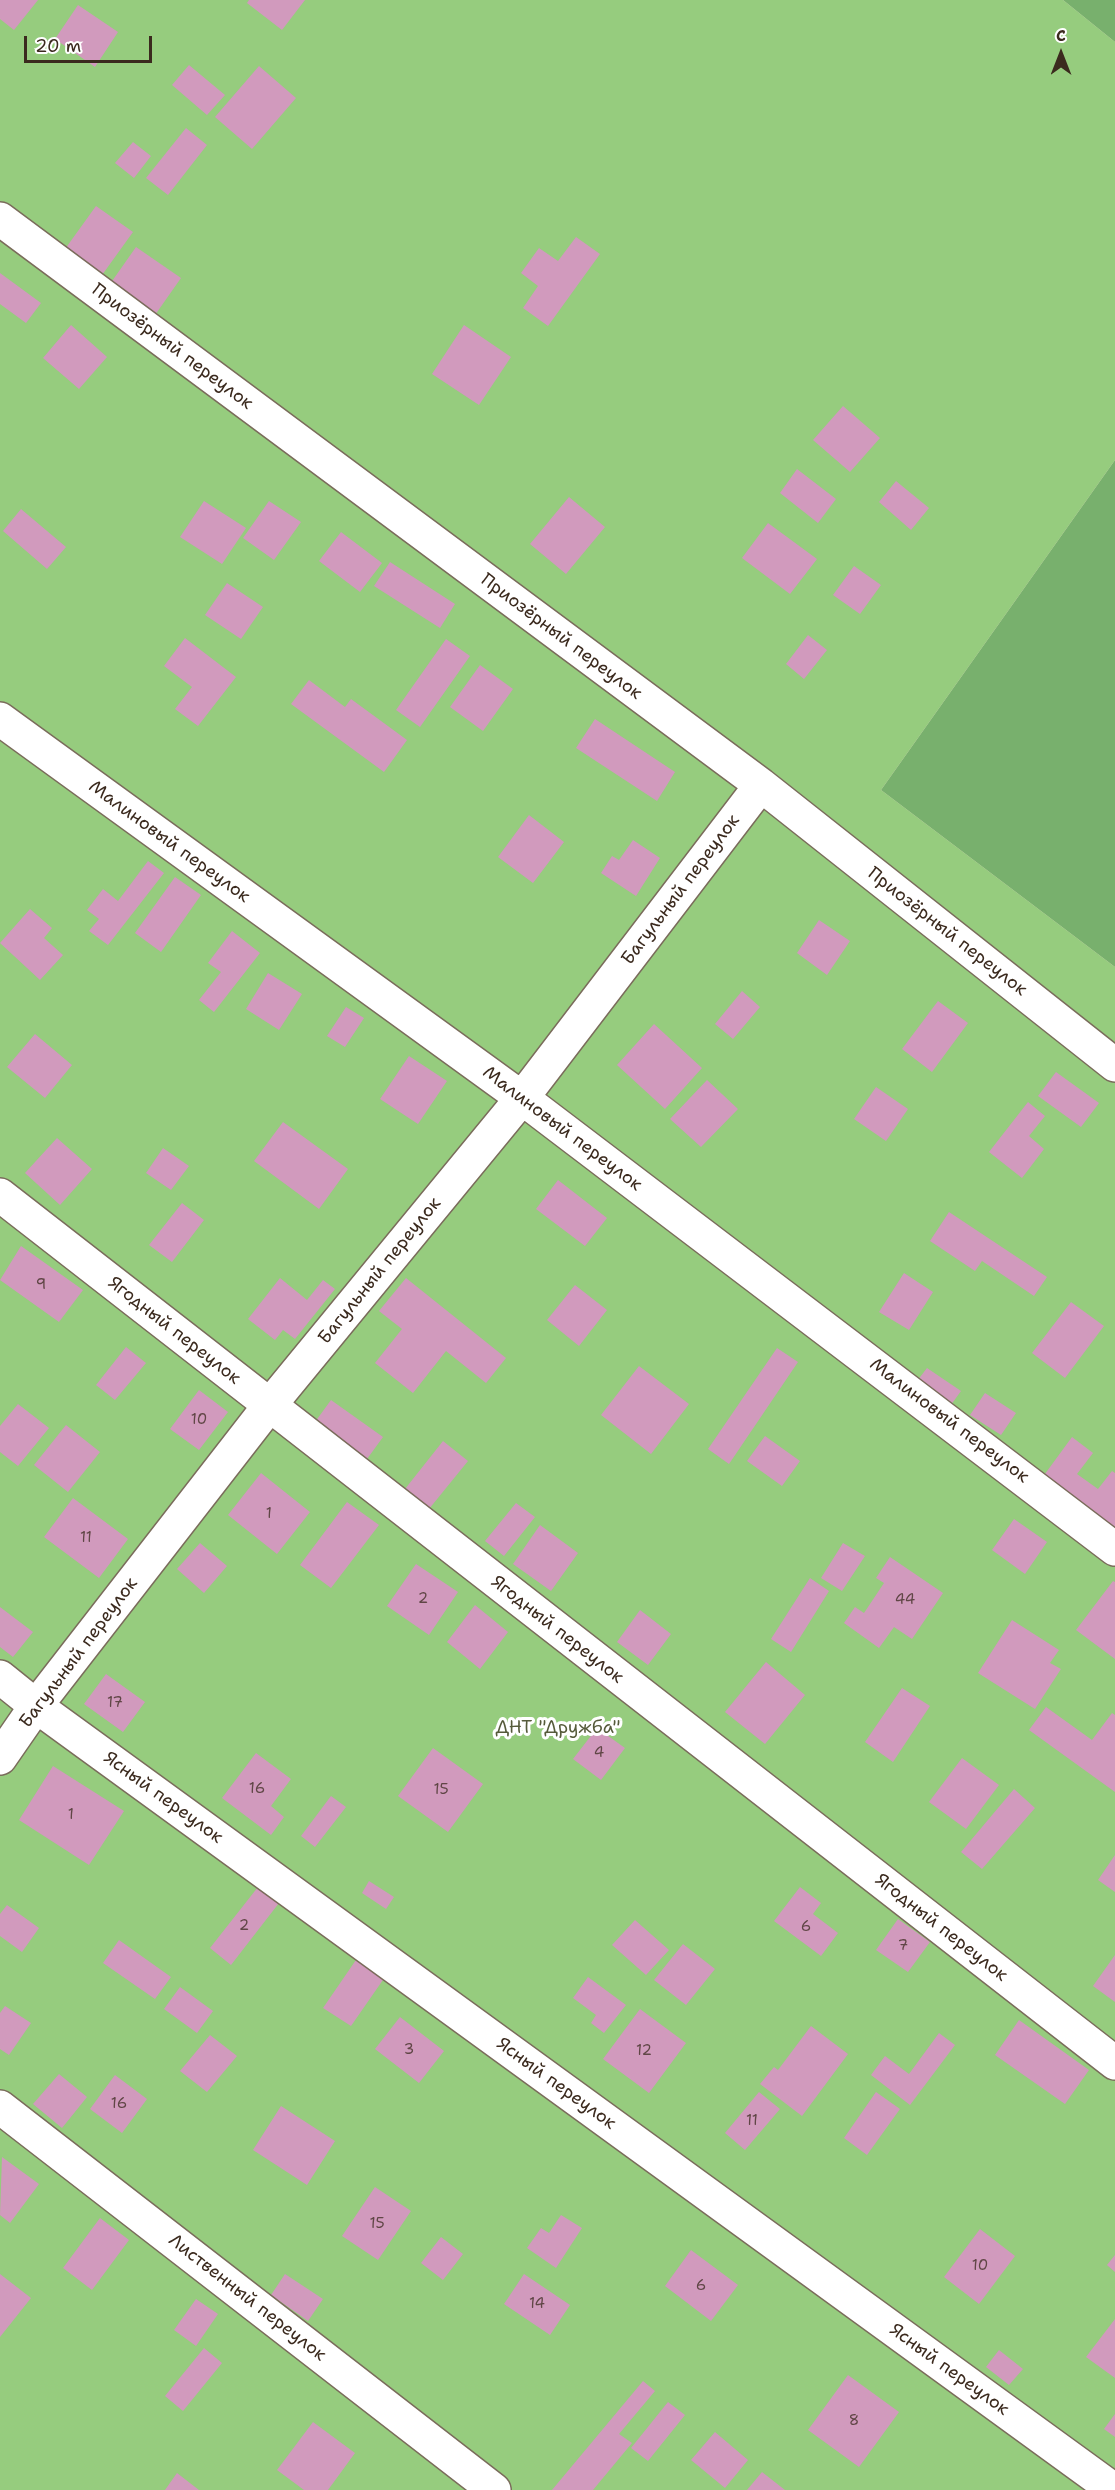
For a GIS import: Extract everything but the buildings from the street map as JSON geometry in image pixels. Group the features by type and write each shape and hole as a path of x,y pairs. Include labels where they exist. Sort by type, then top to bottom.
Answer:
{"street":[{"name":"Приозёрный переулок","path":"0,219 761,785 1115,1065"},
{"name":"Малиновый переулок","path":"0,719 522,1098 1115,1548"},
{"name":"Багульный переулок","path":"0,1758 36,1706 269,1406 522,1098 761,785"},
{"name":"Ягодный переулок","path":"0,1195 1115,2063"},
{"name":"Ясный переулок","path":"0,1677 36,1706 1114,2490"},
{"name":"Лиственный переулок","path":"0,2107 494,2490"}],"green space":[{"name":"ДНТ \"Дружба\"","path":"0,0 1063,0 1115,42 1115,460 881,790 1115,967 1115,2490 0,2490"},
{"path":"1063,0 1115,0 1115,42"},
{"path":"1115,460 1115,967 881,790"}]}
